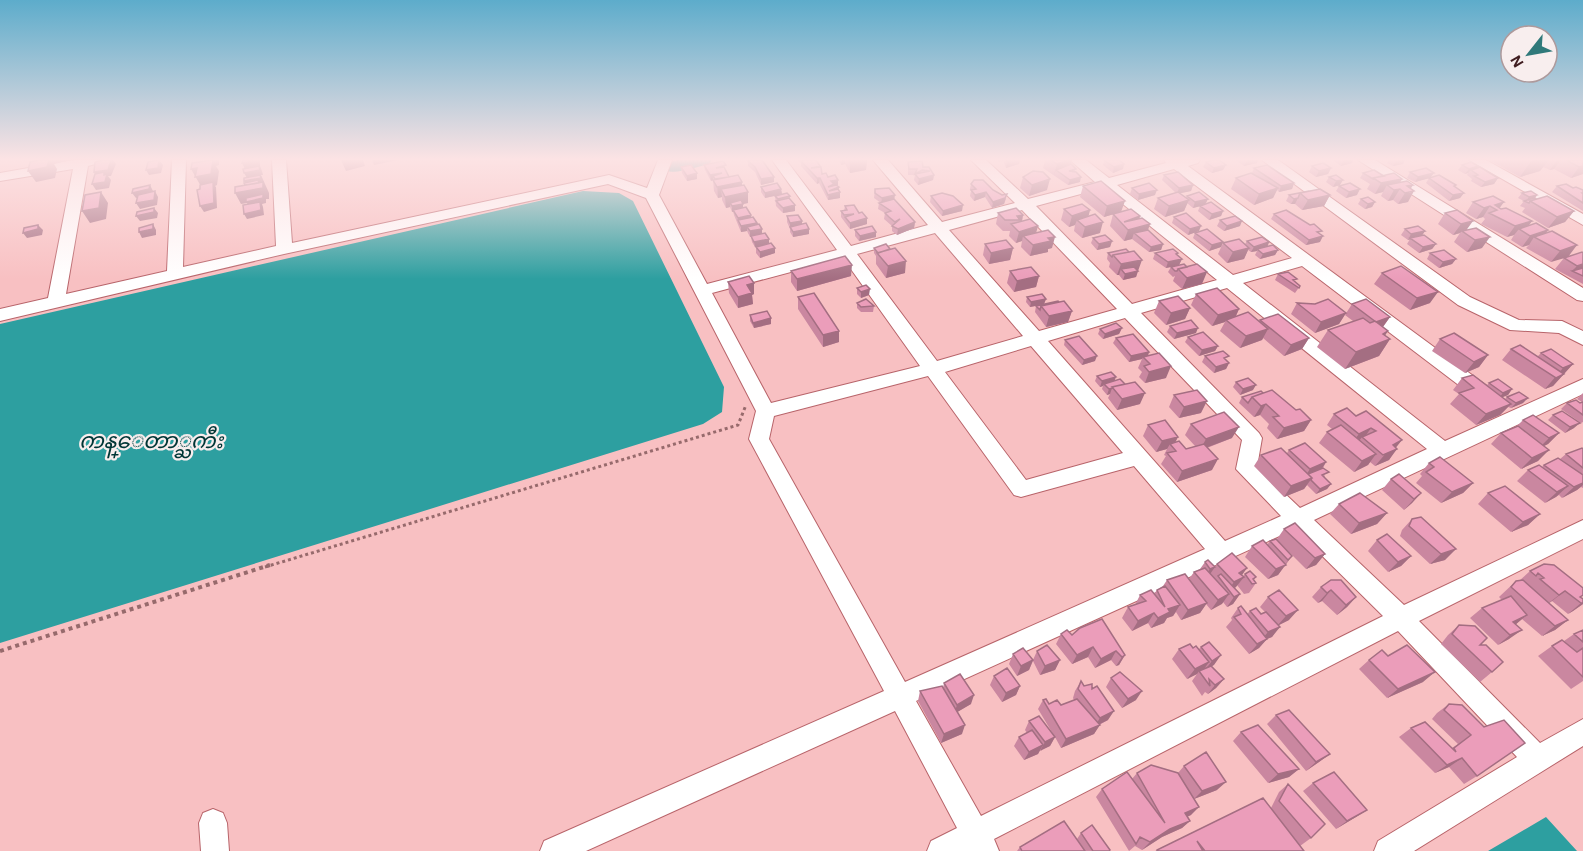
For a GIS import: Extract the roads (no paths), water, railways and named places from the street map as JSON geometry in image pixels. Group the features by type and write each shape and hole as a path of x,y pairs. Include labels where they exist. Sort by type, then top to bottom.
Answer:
{"street":[{"path":"56,302 77,200"},
{"path":"175,274 178,200"},
{"path":"281,200 284,249"},
{"path":"0,315 284,249 513,200"},
{"path":"655,200 766,411 759,439 980,842"},
{"path":"808,200 1021,489 1138,457"},
{"path":"915,200 1221,552"},
{"path":"1020,200 1252,438 1246,469 1401,618 1537,759"},
{"path":"704,290 940,229 1043,200"},
{"path":"1127,200 1443,450"},
{"path":"1228,200 1303,260 1515,417"},
{"path":"1324,200 1464,301 1516,326 1562,327 1583,339"},
{"path":"1429,200 1583,296"},
{"path":"1547,200 1583,220"},
{"path":"766,411 932,369 1303,260"},
{"path":"554,851 1296,519 1583,387"},
{"path":"941,851 980,842 1401,618 1583,529"},
{"path":"1388,851 1583,732"},
{"path":"213,824 214,851"}],"water":[{"name":"ကန္ေတာ္ႀကီး","path":"545,200 631,200 724,387 722,412 703,424 0,643 0,324"},
{"path":"1546,817 1577,851 1488,851"}]}
